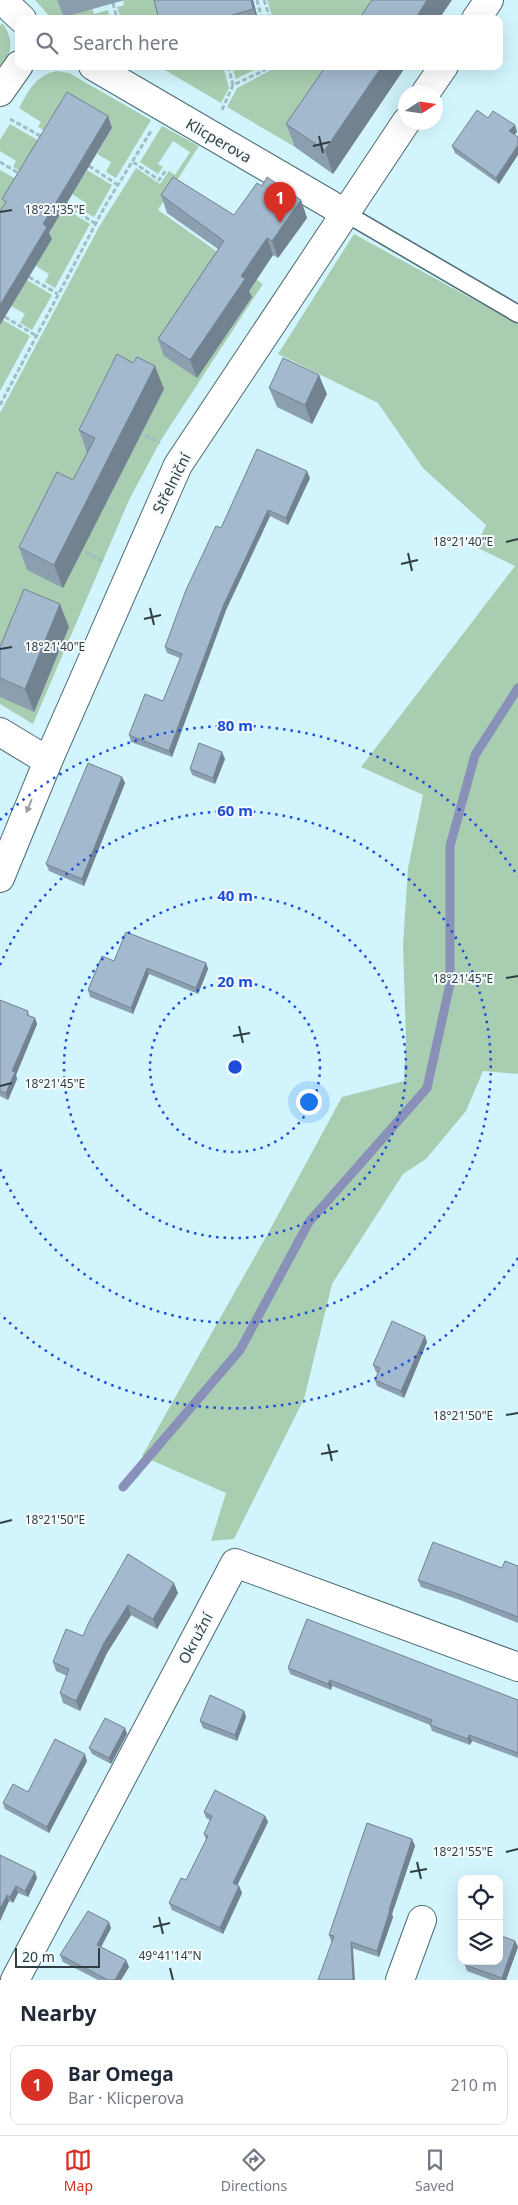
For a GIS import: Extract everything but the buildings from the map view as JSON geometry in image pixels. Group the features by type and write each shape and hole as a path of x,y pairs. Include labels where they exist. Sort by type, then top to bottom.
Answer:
{"street":[{"path":"2,0 18,15"},
{"path":"479,15 489,0"},
{"path":"3,104 17,70"},
{"name":"Klicperova","path":"100,70 345,212"},
{"path":"431,85 441,70"},
{"name":"Střelniční","path":"0,878 48,761 178,465 401,130"},
{"path":"0,732 48,761"},
{"name":"Okružní","path":"15,1980 235,1563 518,1667"},
{"path":"400,1980 422,1920"}],"lane":[{"path":"345,212 518,314"}],"path":[{"path":"255,0 261,15"},
{"path":"264,0 269,15"},
{"path":"113,4 116,15"},
{"path":"220,113 233,85 229,70"},
{"path":"233,85 266,70"},
{"path":"3,104 49,141"},
{"path":"0,405 35,335 96,224 154,128"},
{"path":"0,162 26,178"},
{"path":"133,162 159,180 166,170"},
{"path":"90,166 118,185"},
{"path":"66,205 96,224"},
{"path":"29,277 58,294"},
{"path":"5,316 35,335"},
{"path":"145,435 162,444"},
{"path":"85,552 107,563"}],"green space":[{"path":"35,0 59,0 92,9 94,14 108,10 109,15 48,15"},
{"path":"156,0 160,15 120,15 117,7 124,5 123,1"},
{"path":"267,0 389,0 384,15 272,15"},
{"path":"2,23 10,39 10,50 3,67 0,66 0,26"},
{"path":"165,70 224,70 229,88 221,103"},
{"path":"233,70 254,70 236,79"},
{"path":"347,70 295,147 227,107 237,88 269,71"},
{"path":"57,71 69,73 151,120 116,178 106,172 111,162 97,154 112,128 47,132 38,127 41,122 19,108 38,80 49,73"},
{"path":"10,124 46,145 22,172 13,167 16,161 0,151 0,140"},
{"path":"162,126 199,146 158,210 263,284 161,440 129,500 33,724 0,704 0,413 99,227 136,168 160,184 169,171 175,175 190,152 173,141 158,164 163,167 158,174 140,162"},
{"path":"0,170 18,180 0,226"},
{"path":"87,170 112,185 94,217 82,210 86,203 72,194"},
{"path":"64,208 90,224 55,288 45,282 49,274 36,266 47,236"},
{"path":"354,234 518,324 518,1074 483,1071 466,1111 426,1159 403,1174 332,1284 304,1399 234,1539 211,1541 226,1493 142,1456 266,1237 342,1097 404,1081 406,1038 403,945 408,868 423,795 361,767 515,566 476,547 486,525 423,468 378,403 278,354"},
{"path":"27,280 52,295 32,330 20,323 25,314 11,306"},
{"path":"3,320 30,336 0,391 0,325"}],"waterway":[{"path":"123,1487 240,1350 309,1222 427,1088 450,984 450,846 475,755 518,688"}],"place":[{"name":"Bar Omega","path":"280,223"}]}
